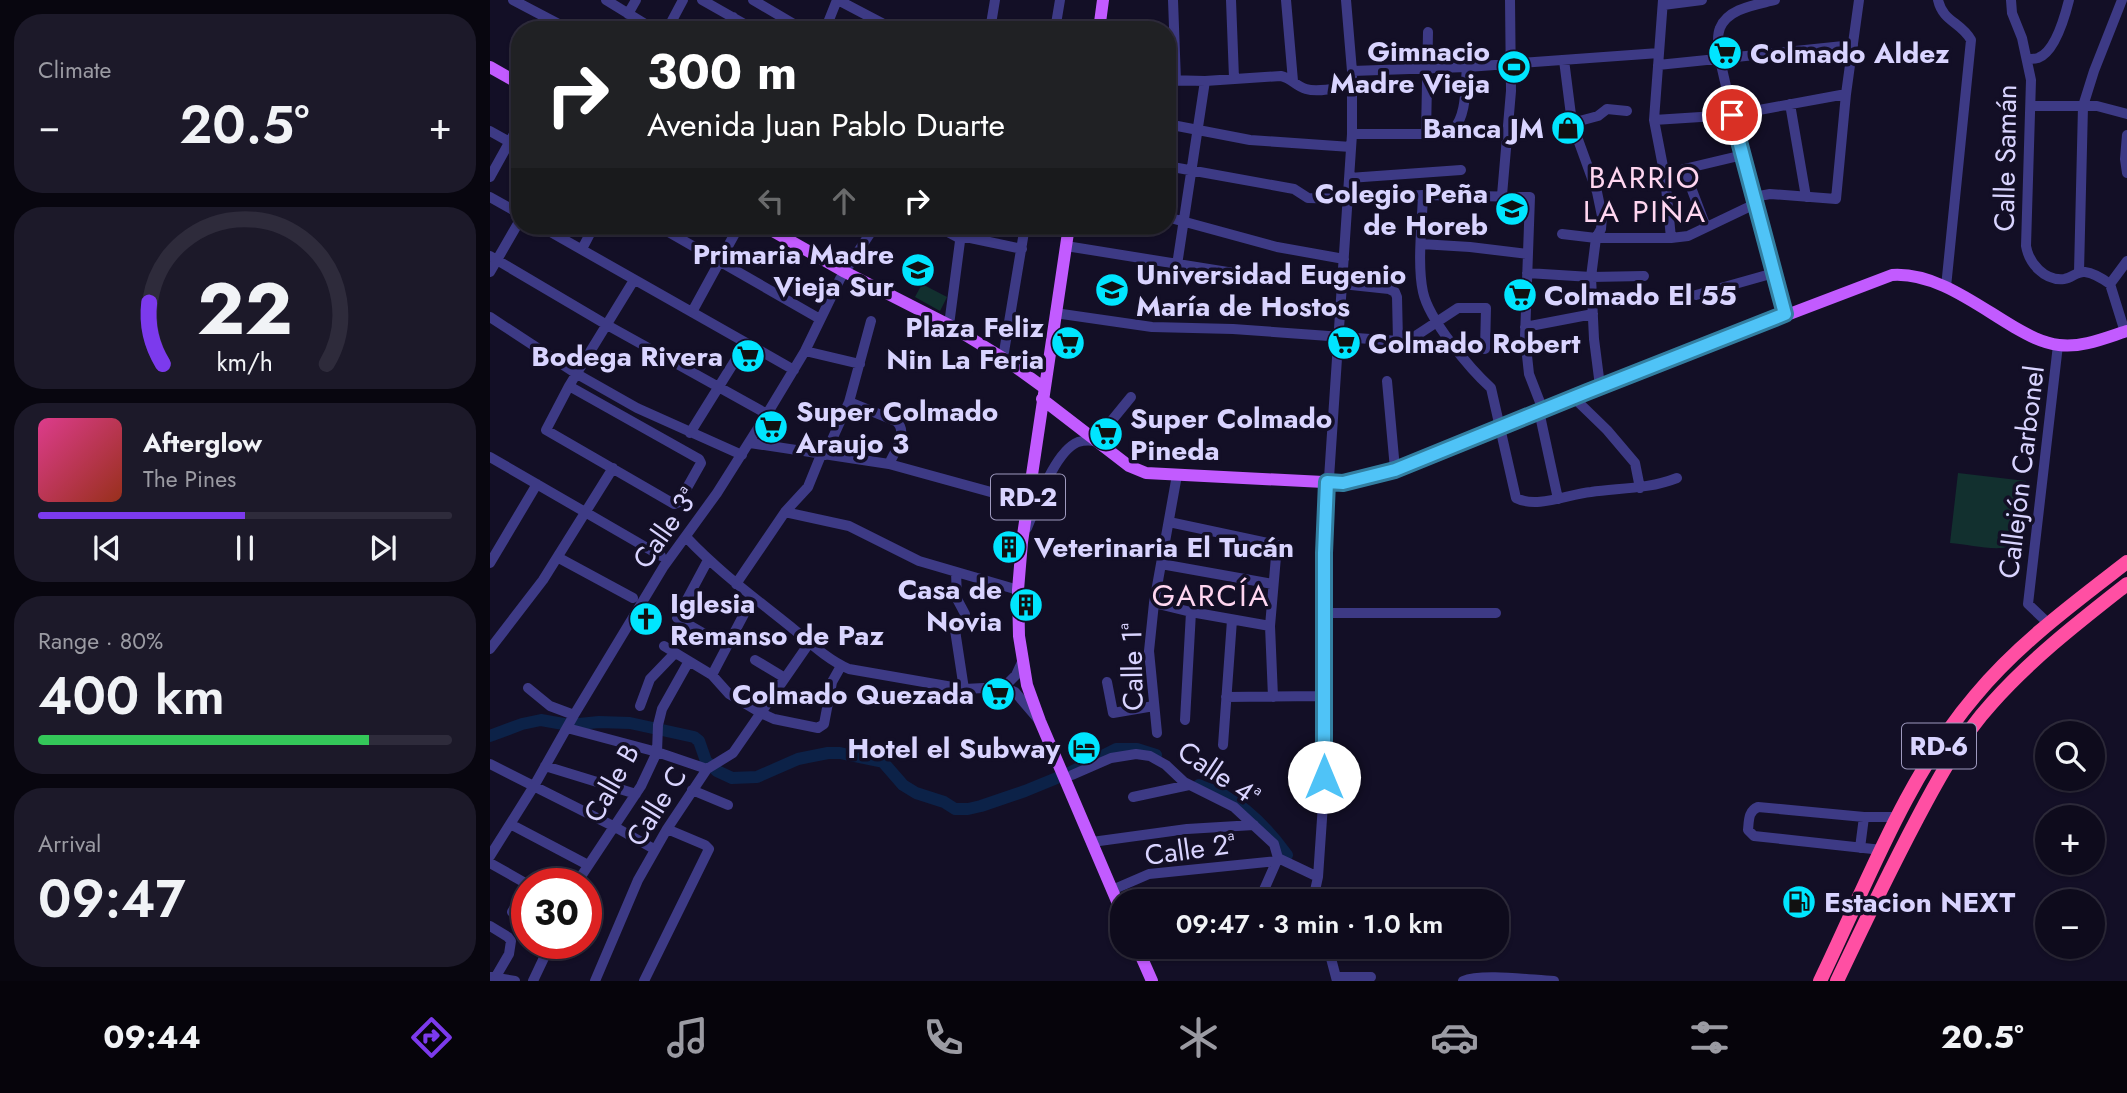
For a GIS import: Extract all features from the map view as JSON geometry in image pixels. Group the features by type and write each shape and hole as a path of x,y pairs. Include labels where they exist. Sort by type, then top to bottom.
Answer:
{"highway":[{"name":"RD-6","path":"1820,981 1898,817 1934,754 1975,696 2049,624 2127,562"},
{"name":"RD-6","path":"1837,981 1880,889 1920,813 1971,729 1991,704 2042,653 2127,584"}],"main road":[{"path":"1100,21 1103,0"},
{"path":"490,67 511,79"},
{"path":"780,235 949,325 1003,358 1095,441 1129,466 1146,473 1343,483 1395,470 1600,386 1892,275 1920,278 1946,287 2033,338 2059,345 2084,344 2126,332"},
{"name":"RD-2","path":"1068,235 1022,542 1018,590 1022,662 1032,703 1065,771 1112,889"},
{"path":"1143,959 1153,981"}],"street":[{"path":"513,0 553,21"},
{"path":"606,0 640,21"},
{"path":"628,14 636,0"},
{"path":"672,21 683,0"},
{"path":"702,0 740,21"},
{"path":"753,0 789,21"},
{"path":"829,21 837,0 878,21"},
{"path":"992,21 995,0"},
{"path":"1056,21 1060,0"},
{"path":"1173,0 1173,21"},
{"path":"1231,0 1234,78"},
{"path":"1286,0 1293,80"},
{"path":"1315,889 1323,804 1324,553 1327,482 1352,134 1352,71 1346,0"},
{"path":"1502,195 1511,91 1510,0"},
{"path":"1671,238 1665,177 1654,120 1663,3 1702,0"},
{"path":"1775,0 1734,12 1718,31 1720,60 1732,115 1785,314"},
{"path":"1562,234 1596,238 1688,236 1770,194 1836,199 1846,94 1859,0"},
{"path":"1938,0 1940,10 1947,19 1962,27 1971,40 1946,287"},
{"name":"Calle Samán","path":"2011,0 2012,13 2022,38 2031,80 2026,246 2028,257 2039,270 2057,279 2067,279 2079,272 2087,272 2110,284"},
{"path":"2027,59 2040,57 2048,51 2056,39 2069,0"},
{"path":"2079,272 2083,106 2122,0"},
{"path":"731,21 733,17"},
{"path":"1426,134 1428,32"},
{"path":"1658,65 1853,45"},
{"path":"1352,71 1467,67 1659,53"},
{"path":"1564,60 1572,123 1598,184 1602,216 1591,277 1600,386"},
{"path":"1352,134 1451,132 1457,127 1462,111 1467,67"},
{"path":"1176,80 1281,76 1293,80 1309,91 1352,86"},
{"path":"1177,265 1205,81"},
{"path":"1654,120 1732,115 1846,94"},
{"path":"1790,104 1806,197"},
{"path":"2031,106 2083,106 2107,108 2127,114"},
{"path":"1572,123 1598,116 1607,109 1627,111"},
{"path":"1176,126 1250,141 1351,148"},
{"path":"490,131 509,142"},
{"path":"2127,135 2127,173"},
{"path":"490,177 511,139"},
{"path":"1706,226 1684,169 1743,155"},
{"path":"1176,167 1294,189 1307,198 1423,195 1530,197 1525,327 1529,374 1541,411 1558,499"},
{"path":"1349,178 1461,170"},
{"path":"1423,195 1423,296 1437,322 1479,378 1491,388 1514,496 1520,500 1558,499 1590,492 1659,485 1677,478"},
{"path":"490,197 511,209"},
{"path":"1176,218 1277,247 1344,259"},
{"path":"490,272 494,258 511,233"},
{"path":"556,235 794,370"},
{"path":"582,249 589,235"},
{"path":"674,235 820,319"},
{"path":"692,312 734,235"},
{"name":"Calle 3ª","path":"490,856 664,566 687,538 768,414 845,272 869,235"},
{"path":"949,325 962,235"},
{"path":"966,235 1022,248"},
{"path":"1003,358 1024,235"},
{"path":"1422,244 1528,254"},
{"path":"1066,246 1240,274"},
{"path":"494,258 607,325 768,414"},
{"path":"2126,332 2110,284 2127,261"},
{"path":"1527,273 1591,277 1644,276"},
{"path":"1696,295 1774,273"},
{"path":"569,386 699,459 701,462 679,502 674,504 545,430 569,386 634,280"},
{"path":"1342,284 1390,289 1395,292 1398,341"},
{"path":"1055,313 1153,327 1233,329 1398,341 1414,337 1458,308 1486,308 1485,349"},
{"path":"1525,327 1593,314"},
{"path":"490,317 577,374 637,408 742,455"},
{"path":"736,584 785,512 808,487 849,402 872,321"},
{"path":"690,433 747,343"},
{"name":"Callejón Carbonel","path":"2049,624 2028,604 2059,345"},
{"path":"804,351 860,364"},
{"path":"1387,381 1395,470"},
{"path":"1022,542 1043,491 1062,455 1076,443 1095,441 1130,397"},
{"path":"1573,397 1607,430 1635,463 1640,488"},
{"path":"849,402 900,424 902,435 890,464"},
{"path":"750,443 890,464 1027,502"},
{"path":"491,459 661,556"},
{"path":"490,649 559,558 613,468"},
{"name":"Calle 1ª","path":"1157,733 1149,651 1154,603 1177,475"},
{"path":"490,563 537,484"},
{"path":"785,512 849,526 919,561 1018,590"},
{"path":"1169,522 1275,544 1277,547 1270,626 1273,697"},
{"path":"687,538 736,584 841,666 964,689 1004,687 1015,692 1040,721"},
{"path":"559,558 633,598"},
{"path":"703,633 677,618 708,560"},
{"path":"1161,564 1273,584"},
{"path":"956,572 957,599 965,614 955,630 964,689"},
{"path":"712,675 753,597"},
{"path":"1154,603 1270,626"},
{"path":"1185,720 1191,612"},
{"path":"1324,613 1496,613"},
{"path":"1223,745 1232,620"},
{"name":"Calle C","path":"595,981 628,901 654,849 707,769 733,753 810,642"},
{"path":"664,646 712,675 729,694 761,713 774,719 818,728 822,727 826,718 832,682 841,666"},
{"path":"640,706 650,679 675,653"},
{"path":"755,660 785,678"},
{"name":"Calle B","path":"586,868 636,794 657,751 657,729 666,699 689,662"},
{"path":"1004,687 1016,675 1022,662"},
{"path":"1107,682 1113,712 1154,706"},
{"path":"528,688 571,720 707,769"},
{"path":"1226,697 1323,696"},
{"name":"Calle 4ª","path":"1065,771 1136,754 1158,759 1189,785 1227,802 1274,844 1277,860"},
{"path":"491,766 654,849"},
{"path":"545,766 636,794"},
{"path":"1133,797 1189,785"},
{"path":"692,790 728,806"},
{"path":"1882,850 1754,836 1748,831 1750,813 1758,807 1864,817 1898,817"},
{"path":"1860,848 1864,817"},
{"path":"510,824 588,865"},
{"path":"1092,842 1176,831 1254,825"},
{"path":"644,981 709,849 667,829"},
{"path":"1264,889 1277,860 1318,877"},
{"name":"Calle 2ª","path":"1114,889 1150,874 1277,860"},
{"path":"490,863 511,875"},
{"path":"490,926 511,941 509,954 493,978 515,981"},
{"path":"533,981 543,959"},
{"path":"1331,959 1337,979 1371,977"},
{"path":"1463,981 1470,978 1554,981"}],"green space":[{"path":"922,284 947,297 940,311 915,297"},
{"path":"1958,473 2026,481 2022,521 2015,540 2009,546 1995,548 1950,543"}],"waterway":[{"path":"490,736 541,720 569,725 630,723 694,737 699,741 706,761 717,771 732,778 757,777 798,759 840,753 883,762 903,785 955,809 981,806 1025,791 1116,749 1137,749 1156,755"},
{"path":"1199,785 1222,794 1243,808 1267,830 1287,855"}],"place":[{"name":"Colmado Aldez","path":"1725,53"},
{"name":"Gimnacio Madre Vieja","path":"1514,67"},
{"name":"Banca JM","path":"1568,128"},
{"name":"Colegio Peña de Horeb","path":"1512,209"},
{"name":"Primaria Madre Vieja Sur","path":"918,270"},
{"name":"Universidad Eugenio María de Hostos","path":"1112,290"},
{"name":"Colmado El 55","path":"1520,295"},
{"name":"Plaza Feliz Nin La Feria","path":"1068,343"},
{"name":"Colmado Robert","path":"1344,343"},
{"name":"Bodega Rivera","path":"748,356"},
{"name":"Super Colmado Araujo 3","path":"771,427"},
{"name":"Super Colmado Pineda","path":"1106,434"},
{"name":"Veterinaria El Tucán","path":"1009,547"},
{"name":"Casa de Novia","path":"1026,605"},
{"name":"Iglesia Remanso de Paz","path":"646,619"},
{"name":"Colmado Quezada","path":"998,694"},
{"name":"Hotel el Subway","path":"1084,748"},
{"name":"Estacion NEXT","path":"1799,902"}],"district":[{"name":"BARRIO LA PIÑA","path":"1645,195"},
{"name":"GARCÍA","path":"1211,596"}],"route":[{"path":"1324,777 1324,553 1327,482 1343,483 1395,470 1785,314 1732,115"}]}
